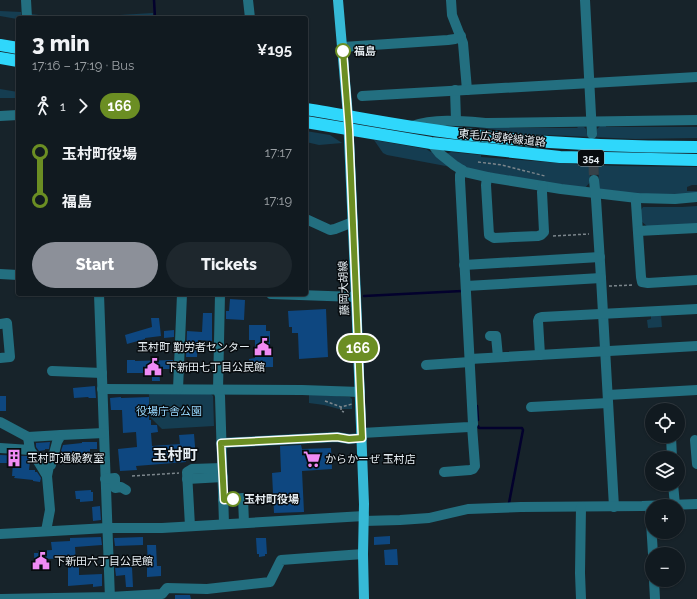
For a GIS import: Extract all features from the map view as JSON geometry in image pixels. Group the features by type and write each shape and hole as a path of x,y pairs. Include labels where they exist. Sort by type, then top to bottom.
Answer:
{"highway":[{"path":"0,45 16,48"},
{"path":"0,58 16,62"},
{"name":"東毛広域幹線道路","path":"308,109 410,126 486,136 564,143 697,147"},
{"name":"東毛広域幹線道路","path":"308,122 431,143 560,158 697,160"}],"main road":[{"name":"藤岡大胡線","path":"338,0 349,130 353,222 362,436 364,599"}],"street":[{"path":"26,0 26,16"},
{"path":"248,0 250,16"},
{"path":"451,0 452,15 463,43 467,90"},
{"path":"585,0 592,134"},
{"path":"343,47 448,40 461,36"},
{"path":"362,96 697,77"},
{"path":"455,90 456,120"},
{"path":"0,116 16,115"},
{"path":"410,126 456,120 487,123 697,120"},
{"path":"431,143 439,154 462,170 472,174 545,182 595,193 637,198 675,199 697,197"},
{"path":"444,472 470,470 475,466 472,426 474,421 460,180 462,170"},
{"path":"487,176 486,185 489,235 494,238 538,236 544,232 542,192 545,182"},
{"path":"594,180 603,282 603,314 614,507"},
{"path":"637,198 642,282 648,283 697,280"},
{"path":"308,220 330,230 353,222"},
{"path":"638,231 697,228"},
{"path":"464,265 600,257"},
{"path":"0,274 16,275"},
{"path":"466,286 603,282"},
{"path":"99,296 110,598"},
{"path":"178,390 182,296"},
{"path":"220,296 218,390 220,396 224,524"},
{"path":"308,296 356,298"},
{"path":"540,354 538,321 542,317 697,309"},
{"path":"0,324 7,323 10,357 0,358"},
{"path":"490,336 496,336 498,357"},
{"path":"426,365 540,354 697,346"},
{"path":"52,371 102,373"},
{"path":"102,389 316,390 360,392"},
{"path":"531,407 697,390"},
{"path":"0,422 28,437 104,433"},
{"path":"221,443 337,437 349,439 362,436 472,426"},
{"path":"46,531 50,510 47,476 57,442 61,435"},
{"path":"28,437 30,450 47,476"},
{"path":"695,440 697,464"},
{"path":"0,448 30,450"},
{"path":"190,526 187,476 192,470 222,472"},
{"path":"106,479 115,478 115,488 121,487 126,490"},
{"path":"224,500 243,498 244,523"},
{"path":"685,505 697,504"},
{"path":"0,534 107,528 162,528 364,518 400,520 429,518 468,509 645,506"},
{"path":"581,507 581,599"},
{"path":"1,599 110,598 162,594 167,588 207,589 270,582 281,560 363,554"},
{"path":"654,587 655,599"}],"path":[{"path":"478,162 502,165 545,182"},
{"path":"548,236 595,233"},
{"path":"603,282 638,285"},
{"path":"316,390 316,397 341,407 353,404"},
{"path":"341,407 341,410 344,412"},
{"path":"132,476 187,476"}],"green space":[{"path":"0,11 21,12 21,16 16,16 16,19 0,16"},
{"path":"153,13 153,16 103,16"},
{"path":"31,14 47,16 31,16"},
{"path":"0,89 16,92 16,98 0,98"},
{"path":"461,125 510,128 584,127 587,134 597,134 597,129 600,126 606,125 606,127 697,127 697,138 635,139 526,134"},
{"path":"308,131 330,135 342,143 319,145 308,142"},
{"path":"374,140 432,151 451,167 387,155 383,153"},
{"path":"451,152 481,155 481,157 572,164 697,167 697,185 687,187 687,191 697,191 697,193 637,194 598,189 599,181 597,167 590,167 590,180 592,180 584,189 473,170 461,165 446,154"},
{"path":"697,206 697,224 648,227 641,221 641,210 643,207"},
{"path":"661,315 662,327 648,328 647,320 651,319 651,316"},
{"name":"役場庁舎公園","path":"149,393 211,394 213,396 214,426 162,429 150,417"},
{"path":"309,394 350,397 352,399 352,409 339,409 309,403"}],"building":[{"path":"230,299 245,300 244,320 226,319 226,311 229,311"},
{"path":"326,309 328,357 299,359 298,333 292,333 292,327 289,327 288,311"},
{"path":"203,313 212,313 212,341 198,340 197,357 186,357 187,331 202,332"},
{"path":"151,318 159,318 161,336 145,338 127,344 125,335 152,327"},
{"name":"玉村町 勤労者センター","path":"249,325 266,325 266,331 270,331 270,355 273,355 273,367 264,367 264,370 249,369 249,359 255,358 255,340 249,340"},
{"path":"174,330 174,337 164,338 164,331"},
{"path":"127,360 173,360 172,369 159,369 160,381 152,381 152,373 127,373"},
{"path":"95,386 96,398 74,398 73,388"},
{"path":"0,396 6,396 6,411 0,411"},
{"path":"149,397 149,420 151,420 151,425 157,425 158,432 151,433 152,446 180,444 179,435 194,434 196,458 185,459 186,462 136,466 137,470 120,471 118,449 137,447 136,432 123,433 122,410 111,410 110,398"},
{"path":"50,442 49,449 39,451 36,447 36,443"},
{"path":"82,442 97,442 97,449 90,449 90,462 82,462 81,456 62,456 61,451 63,445"},
{"path":"301,445 302,449 331,448 332,469 302,471 304,512 274,513 272,473 281,472 280,446"},
{"path":"0,455 27,456 30,461 29,470 35,470 35,472 37,472 41,478 40,482 14,478 15,476 12,476 13,463 0,463"},
{"path":"91,490 91,492 93,492 93,501 80,502 80,499 76,499 75,491"},
{"path":"100,506 101,520 93,521 92,507"},
{"path":"390,536 390,544 374,545 374,537"},
{"path":"101,537 102,545 75,547 76,562 79,562 79,575 102,574 102,586 93,587 93,584 68,586 68,558 47,559 48,569 35,570 34,553 38,553 38,551 52,550 51,542 70,541 70,538"},
{"path":"143,537 143,545 115,546 114,538"},
{"path":"256,538 266,538 267,554 265,554 265,556 259,557 259,554 257,554"},
{"path":"147,545 156,545 157,566 161,566 161,576 147,577"},
{"path":"397,549 398,565 385,565 384,550"},
{"path":"132,567 133,587 126,587 125,575 116,576 115,568"},
{"path":"175,595 190,595 191,599 175,599"}],"waterway":[{"path":"154,0 155,16"},
{"path":"364,296 462,291"},
{"path":"477,406 478,420"},
{"path":"478,426 479,428 522,428 523,430 509,503"}],"tunnel":[{"path":"593,150 594,180"}],"bus line":[{"name":"166","path":"233,499 224,500 221,443 337,437 349,439 362,438 349,130 343,51"}],"place":[{"name":"福島","path":"343,51"},
{"name":"玉村町 勤労者センター","path":"263,347"},
{"name":"下新田七丁目公民館","path":"153,367"},
{"name":"玉村町通級教室","path":"14,458"},
{"name":"からかーぜ 玉村店","path":"312,459"},
{"name":"玉村町役場","path":"233,499"},
{"name":"下新田六丁目公民館","path":"41,561"}],"district":[{"name":"玉村町","path":"175,455"}]}
